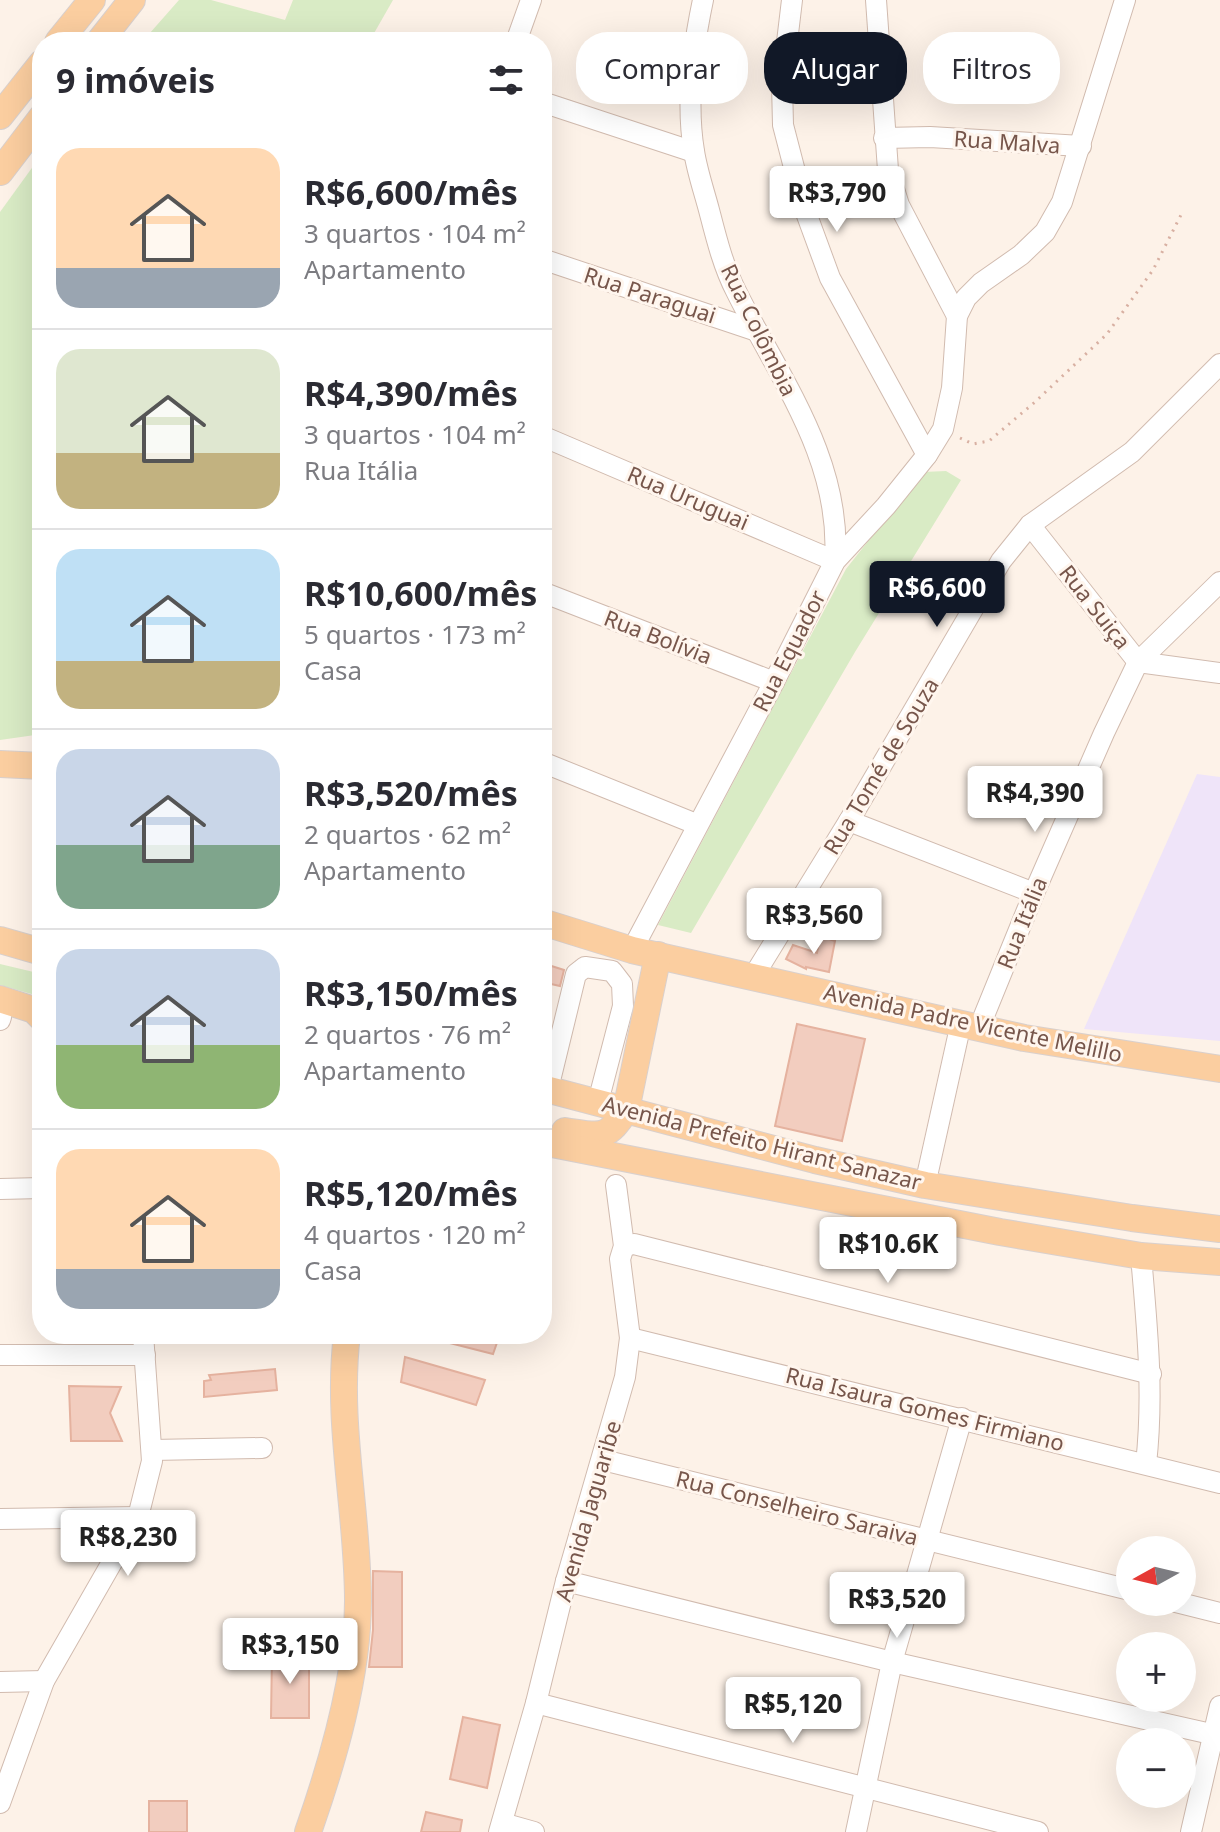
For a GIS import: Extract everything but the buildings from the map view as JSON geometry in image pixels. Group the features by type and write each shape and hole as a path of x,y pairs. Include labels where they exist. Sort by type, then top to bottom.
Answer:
{"main road":[{"path":"66,32 92,0"},
{"path":"107,32 132,0"},
{"path":"0,116 32,76"},
{"path":"0,172 32,130"},
{"path":"0,764 32,766"},
{"name":"Avenida Padre Vicente Melillo","path":"552,925 632,950 1024,1038 1220,1069"},
{"path":"0,940 32,949"},
{"path":"0,953 32,962"},
{"path":"552,1130 606,1133 613,1130 626,1110 658,955"},
{"path":"0,1013 32,1010"},
{"path":"0,1013 32,1024"},
{"name":"Avenida Prefeito Hirant Sanazar","path":"552,1090 815,1160 925,1185 1220,1229"},
{"name":"Avenida Prefeito Hirant Sanazar","path":"552,1144 1000,1232 1141,1256 1220,1262"},
{"path":"308,1832 320,1799 355,1647 357,1575 343,1423 342,1368 346,1344"}],"street":[{"path":"520,32 531,0"},
{"name":"Rua Colômbia","path":"703,0 692,87 694,152 734,288 813,435 826,474 837,537 835,561"},
{"path":"792,0 782,84 783,125 805,210 830,278 927,455"},
{"path":"876,0 888,170 899,205 957,316"},
{"path":"957,316 966,298 981,283 1021,255 1045,232 1062,202 1125,0"},
{"path":"552,105 694,152"},
{"name":"Rua Malva","path":"884,138 960,138 1081,146"},
{"name":"Rua Paraguai","path":"552,262 757,331"},
{"name":"Rua Equador","path":"632,950 835,561 886,506 927,455 943,429 952,388 957,316"},
{"name":"Rua Tomé de Souza","path":"753,977 849,821 1001,561 1030,525 1132,452 1220,364"},
{"name":"Rua Uruguai","path":"552,440 835,561"},
{"name":"Rua Suiça","path":"1030,525 1138,662 1220,673"},
{"name":"Rua Itália","path":"925,1185 970,1026 1138,662 1220,582"},
{"name":"Rua Bolívia","path":"552,596 774,682"},
{"path":"552,766 696,824"},
{"path":"849,821 1034,893"},
{"path":"552,1062 576,974 585,967 612,971 622,984 623,1006 598,1102"},
{"name":"Avenida Jaguaribe","path":"500,1828 625,1377 630,1338 620,1259 624,1246 616,1185"},
{"path":"0,1189 32,1188"},
{"path":"624,1246 634,1244 1151,1374"},
{"path":"1141,1256 1151,1374 1146,1464"},
{"name":"Rua Isaura Gomes Firmiano","path":"630,1338 1220,1483"},
{"path":"0,1803 44,1681 138,1517 147,1486 152,1450 144,1344"},
{"path":"0,1355 145,1355"},
{"path":"856,1832 892,1662 962,1418"},
{"path":"152,1450 262,1448"},
{"name":"Rua Conselheiro Saraiva","path":"603,1460 1116,1586"},
{"path":"0,1519 138,1517"},
{"path":"566,1581 892,1662 1216,1736"},
{"path":"1196,1607 1220,1613"},
{"path":"0,1682 44,1681"},
{"path":"536,1703 1038,1832"},
{"path":"1191,1832 1216,1736 1220,1706"},
{"path":"500,1828 534,1832"}],"path":[{"path":"943,429 973,444 989,441 1035,402 1107,334 1153,270 1183,211"}],"shaded area":[{"path":"1197,774 1220,777 1220,1041 1084,1029"}],"green space":[{"path":"179,0 211,0 285,20 293,0 393,0 375,32 151,32"},
{"path":"32,168 32,735 0,740 0,212"},
{"path":"946,471 961,480 855,652 691,933 658,925 846,569 923,472"},
{"path":"0,964 32,972 32,994 0,985"}]}
